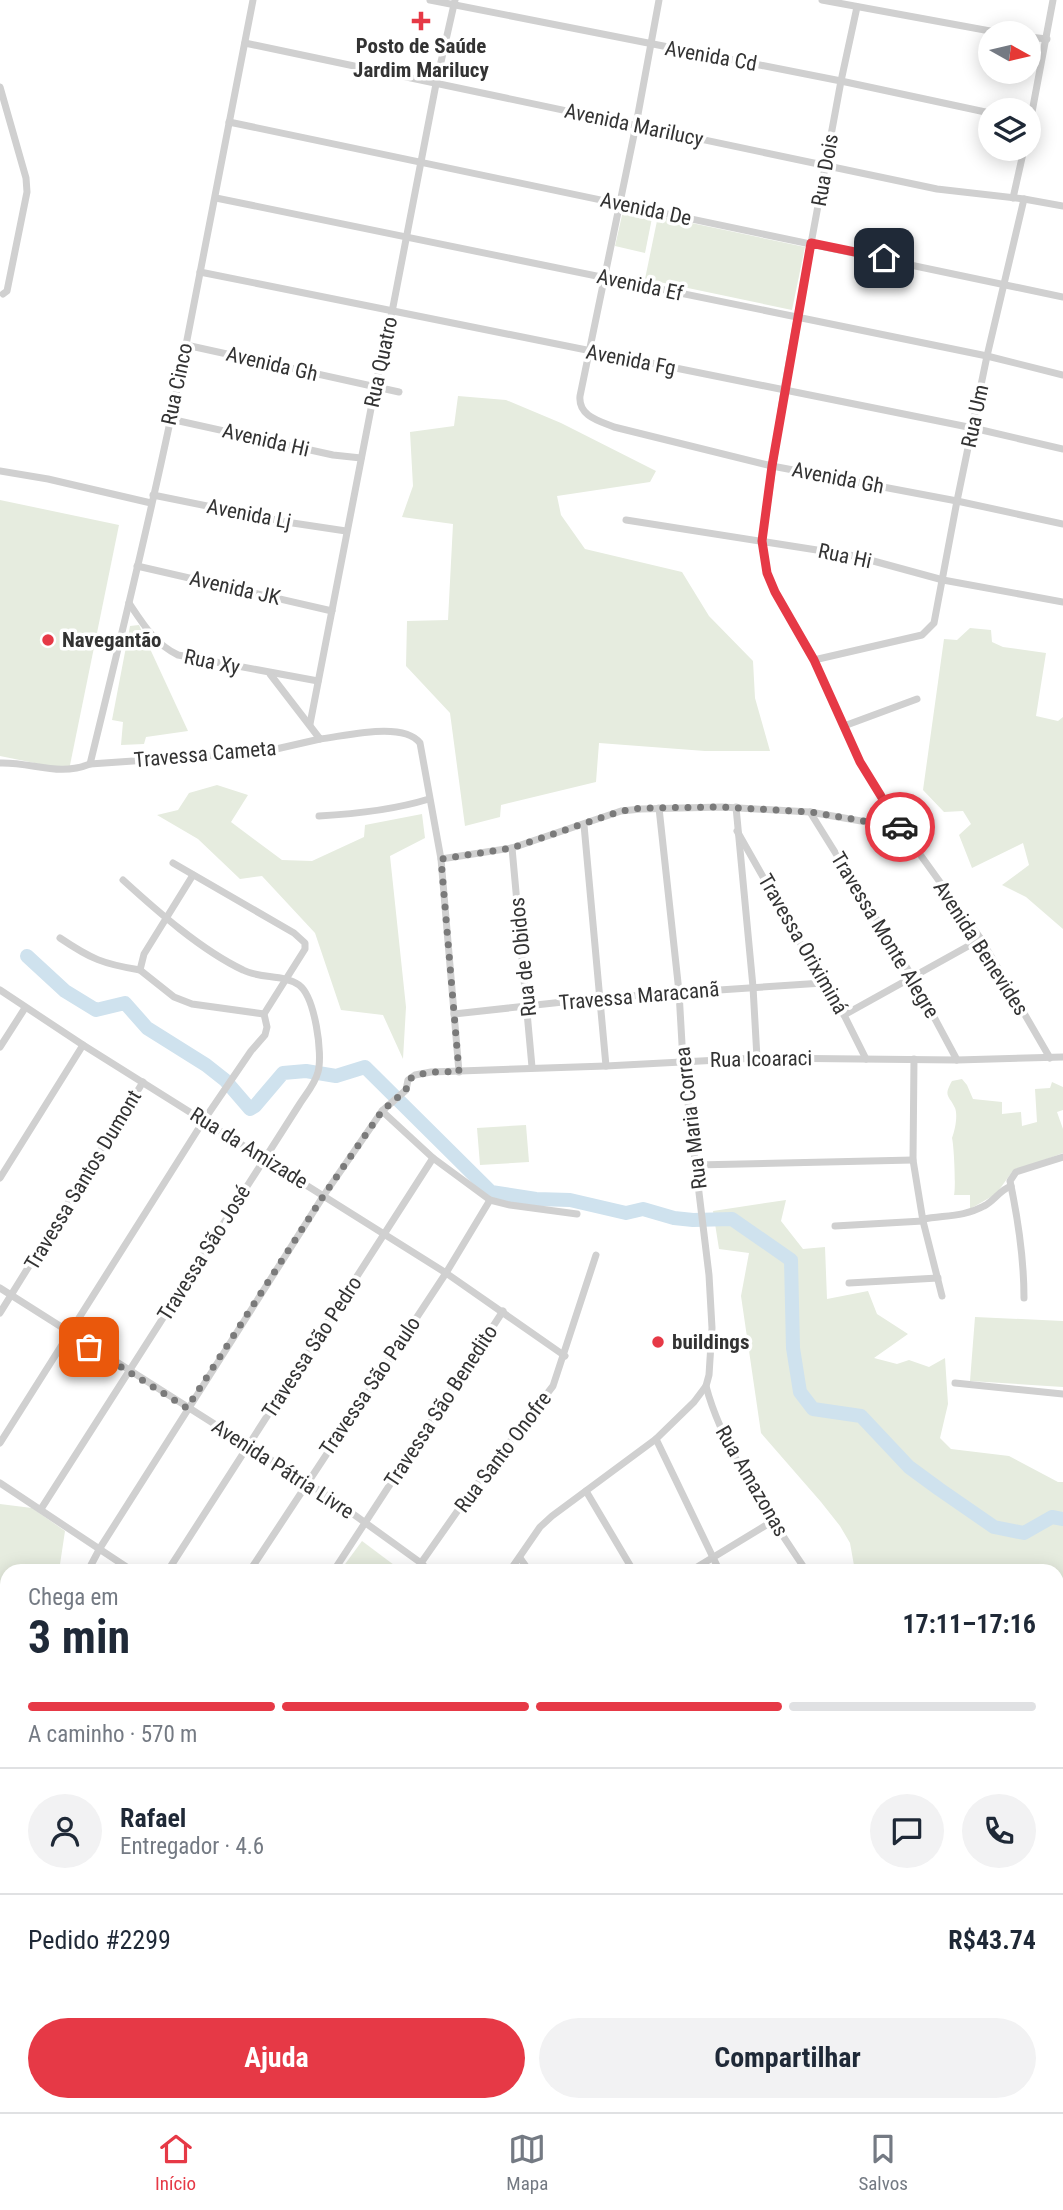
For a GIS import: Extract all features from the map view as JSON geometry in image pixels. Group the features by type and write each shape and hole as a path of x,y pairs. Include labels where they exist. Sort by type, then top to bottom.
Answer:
{"street":[{"name":"Rua Cinco","path":"90,764 186,345 253,0"},
{"name":"Avenida Cd","path":"430,0 455,2 651,45 978,110"},
{"path":"590,352 659,0"},
{"path":"822,0 978,29"},
{"path":"1034,98 1053,0"},
{"name":"Rua Quatro","path":"310,724 346,531 455,2"},
{"name":"Rua Dois","path":"762,541 784,390 857,7"},
{"path":"1041,38 1047,38"},
{"name":"Avenida Marilucy","path":"245,43 937,189 1063,206"},
{"path":"0,87 26,178 27,192 7,292 3,294"},
{"name":"Avenida De","path":"229,122 1063,297"},
{"path":"1013,198 1021,161"},
{"name":"Avenida Ef","path":"216,198 988,356 1063,375"},
{"name":"Rua Um","path":"814,660 884,645 927,632 934,623 957,501 1024,199"},
{"name":"Avenida Fg","path":"200,272 973,428 1063,449"},
{"name":"Avenida Gh","path":"186,345 399,392"},
{"name":"Avenida Gh","path":"590,352 579,404 586,414 614,427 772,466 1063,524"},
{"name":"Avenida Hi","path":"170,419 333,455 361,458"},
{"name":"Avenida Lj","path":"0,471 346,531"},
{"name":"Rua Hi","path":"626,520 855,556 943,580 1063,602"},
{"name":"Avenida Benevides","path":"762,541 767,573 775,592 814,660 860,762 901,828 981,939 1050,1058"},
{"name":"Avenida JK","path":"137,566 332,611"},
{"name":"Rua Xy","path":"129,603 163,648 178,655 318,681"},
{"path":"270,674 320,739"},
{"path":"844,726 917,699"},
{"name":"Travessa Cameta","path":"0,763 16,763 65,772 90,764 263,752 320,739 387,731 409,734 420,743 441,859 459,1072"},
{"path":"319,816 397,808 429,799"},
{"path":"441,859 512,848 621,811 659,808 736,807 810,812 901,828"},
{"path":"736,807 757,1058"},
{"name":"Rua Maria Correa","path":"659,808 679,992 683,1061 704,1226 712,1328 706,1386"},
{"name":"Travessa Monte Alegre","path":"810,812 912,976 957,1060"},
{"path":"584,825 606,1066"},
{"name":"Travessa Oriximiná","path":"737,831 844,1015 866,1059"},
{"name":"Rua de Obidos","path":"512,848 532,1067"},
{"path":"0,1443 204,1120 265,1035 267,1027 264,1014 304,948 304,943 294,933 173,863"},
{"path":"140,970 144,954 192,875"},
{"path":"123,880 164,918 237,967 255,975 287,979"},
{"path":"60,938 103,964 140,970 174,997 192,1004 264,1014"},
{"path":"844,1015 981,939"},
{"name":"Travessa São José","path":"41,1509 316,1078 319,1069 318,1034 306,994 300,986 287,979"},
{"name":"Travessa Maracanã","path":"454,1014 600,998 823,983"},
{"name":"Rua da Amizade","path":"0,990 24,1008 446,1273 565,1356"},
{"path":"0,1047 24,1008"},
{"path":"0,1178 83,1045"},
{"name":"Rua Icoaraci","path":"382,1111 406,1090 408,1080 415,1075 431,1072 757,1058 957,1060 1063,1057"},
{"path":"914,1059 913,1160 923,1220 942,1296"},
{"name":"Travessa Santos Dumont","path":"0,1314 143,1082"},
{"path":"92,1564 187,1408 324,1195 382,1111 433,1158 490,1200 577,1214"},
{"path":"1024,1298 1024,1265 1010,1181 1016,1172 1063,1157"},
{"name":"Travessa São Pedro","path":"172,1564 433,1158"},
{"path":"696,1165 913,1160"},
{"path":"835,1226 966,1214 995,1199 1004,1188 1011,1186"},
{"name":"Travessa São Paulo","path":"254,1564 446,1273 490,1200"},
{"name":"Rua Santo Onofre","path":"421,1563 468,1496 553,1386 596,1255"},
{"path":"849,1283 938,1278"},
{"name":"Avenida Pátria Livre","path":"0,1288 306,1482 421,1563"},
{"name":"Travessa São Benedito","path":"338,1564 503,1311"},
{"path":"955,1383 1063,1394"},
{"path":"515,1564 540,1527 656,1438 694,1402 706,1386"},
{"name":"Rua Amazonas","path":"706,1386 717,1422 773,1521 802,1564"},
{"path":"656,1438 715,1564"},
{"path":"0,1483 123,1564"},
{"path":"586,1491 629,1564"},
{"path":"702,1564 773,1521"},
{"path":"520,1558 524,1564"}],"shaded area":[{"path":"623,211 652,218 645,253 615,246"},
{"path":"658,216 805,247 792,310 645,279"},
{"path":"458,396 506,400 561,423 656,471 650,482 557,496 561,515 585,549 682,572 709,616 753,661 755,698 770,751 705,751 599,743 596,782 501,805 500,817 465,826 450,713 406,666 407,621 448,620 453,524 402,517 413,486 410,432 454,426"},
{"name":"Navegantão","path":"0,500 119,525 69,770 0,756"},
{"path":"139,625 188,731 146,737 144,744 121,745 123,722 112,720 130,626"},
{"path":"970,628 991,630 992,642 1003,647 1046,653 1036,716 1058,721 1063,717 1063,929 1026,897 1002,885 1029,865 1023,843 972,868 959,835 971,824 963,811 944,812 923,790 944,639 957,640"},
{"path":"217,785 248,795 231,822 282,860 312,861 364,837 365,825 422,814 425,838 390,856 406,1007 403,1059 383,1015 341,1010 315,933 262,876 240,879 198,839 157,815 178,810 189,793"},
{"path":"962,1079 973,1099 1002,1102 1002,1114 1021,1112 1022,1126 1037,1122 1035,1089 1050,1088 1052,1082 1063,1087 1063,1110 1057,1112 1063,1129 1063,1153 1012,1172 996,1194 970,1209 970,1195 954,1195 952,1138 956,1115 947,1093 952,1081"},
{"path":"526,1125 529,1162 480,1165 477,1128"},
{"path":"786,1200 781,1221 803,1249 825,1247 827,1299 868,1291 877,1314 908,1334 874,1358 897,1364 909,1360 929,1367 945,1358 948,1404 940,1438 951,1449 1009,1456 1058,1482 1063,1482 1063,1564 854,1564 850,1543 840,1526 761,1433 741,1296 749,1253 719,1249 713,1211"},
{"path":"975,1317 1063,1321 1063,1387 970,1381"},
{"path":"0,1504 32,1508 65,1531 60,1564 0,1564"},
{"path":"362,1541 393,1564 345,1564"}],"waterway":[{"path":"27,956 65,991 96,1010 125,1003 147,1028 225,1080 250,1109 283,1073 306,1071 336,1076 365,1067 491,1192 536,1199 570,1200 626,1213 643,1209 674,1218 732,1219 791,1260 793,1348 800,1392 813,1409 861,1416 909,1467 994,1527 1024,1533 1052,1517 1063,1519"}],"way so far":[{"path":"89,1347 187,1408 324,1195 382,1111 406,1090 408,1080 415,1075 459,1072 441,859 512,848 621,811 641,808 722,807 810,812 900,827"}],"place":[{"name":"Posto de Saúde Jardim Marilucy","path":"421,21"},
{"name":"Navegantão","path":"48,640"},
{"name":"buildings","path":"658,1342"}],"route":[{"path":"884,258 811,243 784,390 762,541 767,573 775,592 814,660 860,762 900,827"}]}
